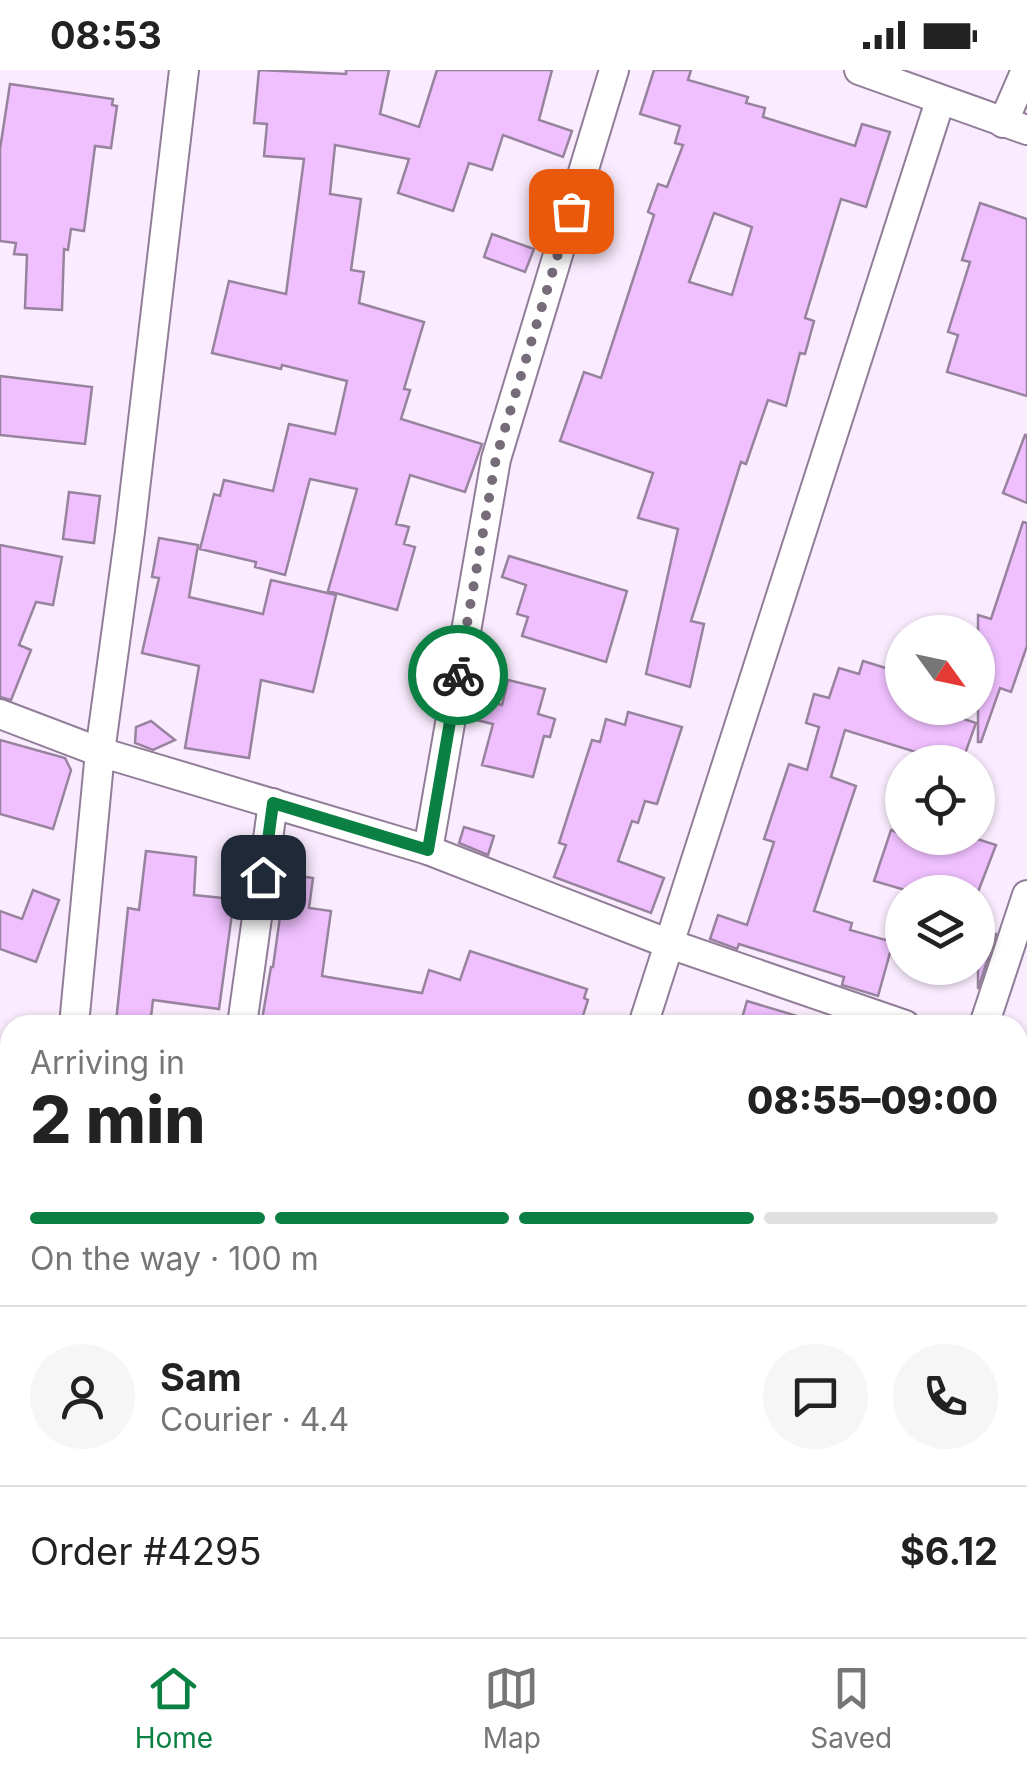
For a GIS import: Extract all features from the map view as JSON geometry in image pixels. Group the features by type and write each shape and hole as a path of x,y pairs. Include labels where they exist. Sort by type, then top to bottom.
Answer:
{"street":[{"path":"75,1015 100,752 184,70"},
{"path":"428,850 496,458 614,70"},
{"path":"859,70 1015,127 1026,70"},
{"path":"646,1015 940,101"},
{"path":"0,714 100,752 428,850 667,943 876,1015"},
{"path":"243,1015 273,803"},
{"path":"987,1015 1027,895"}],"building":[{"path":"259,70 346,74 346,70 389,70 380,114 419,127 437,70 552,70 539,120 572,131 563,157 503,135 492,170 469,163 453,211 398,193 409,159 335,145 330,194 361,199 351,270 364,272 359,303 424,322 404,389 410,390 401,419 482,444 465,492 410,475 396,524 409,527 404,544 415,547 397,610 328,591 357,489 310,479 285,575 255,567 256,562 200,549 214,494 220,496 224,480 273,491 289,424 335,434 347,381 212,353 229,281 286,294 304,159 264,156 267,124 254,123"},
{"path":"654,70 691,70 688,80 748,97 746,103 765,108 763,117 855,146 862,124 890,132 866,207 841,199 805,318 814,321 805,354 800,353 786,406 768,400 746,464 741,462 691,621 704,624 690,687 646,674 678,529 638,518 653,473 560,441 584,372 601,378 654,215 648,212 658,184 667,187 683,145 675,143 680,126 640,114","holes":["714,213 752,227 732,295 689,282"]},
{"path":"10,84 113,99 112,105 117,106 111,148 95,146 84,231 71,229 68,250 64,249 62,310 25,308 27,255 14,254 16,243 0,241 0,149"},
{"path":"980,203 1027,219 1027,396 947,372 958,335 948,332 970,262 962,260"},
{"path":"492,234 534,249 525,272 484,257"},
{"path":"0,376 92,387 85,444 0,435"},
{"path":"1027,435 1027,503 1003,493"},
{"path":"69,492 100,496 94,543 63,539"},
{"path":"1023,522 1027,523 1027,646 1011,692 1000,688 995,702 992,615"},
{"path":"159,538 198,545 189,597 263,614 271,580 336,595 313,692 261,680 249,758 185,748 199,666 142,653 159,578 152,577"},
{"path":"0,545 62,557 53,605 36,602 19,645 31,650 11,700 0,697"},
{"path":"509,556 627,591 606,662 522,636 528,617 517,614 526,585 502,577"},
{"path":"863,661 885,668 885,725 975,725 968,745 893,745 845,730 831,777 856,786 814,911 852,923 850,930 885,940 885,971 878,996 842,985 844,977 739,944 737,949 710,939 718,915 747,925 774,842 764,839 789,764 807,770 819,727 806,723 814,694 829,698 839,668 859,674"},
{"path":"508,680 545,689 538,714 555,719 550,737 544,736 533,777 482,765 493,724 476,720 481,699 502,705"},
{"path":"628,712 682,727 657,804 645,801 638,823 632,821 618,861 664,878 651,913 554,877 566,845 559,843 592,740 600,742 606,719 625,725"},
{"path":"151,721 175,740 153,750 135,743 136,727"},
{"path":"978,725 987,725 981,742"},
{"path":"0,740 65,758 71,770 53,829 0,814"},
{"path":"464,827 494,836 488,855 459,843"},
{"path":"885,848 885,855 992,855 985,875 885,875 885,884 874,881"},
{"path":"146,851 196,857 194,895 234,899 219,1009 153,1000 151,1015 117,1015 128,908 139,910"},
{"path":"286,874 313,878 309,908 331,911 322,976 422,993 429,970 460,980 470,951 587,989 584,998 588,1000 583,1015 263,1015"},
{"path":"33,890 59,900 36,962 0,949 0,911 22,919"},
{"path":"747,1001 794,1015 743,1015"}],"way so far":[{"path":"458,675 496,458 571,211"}],"route":[{"path":"263,877 273,803 428,850 458,675"}]}
